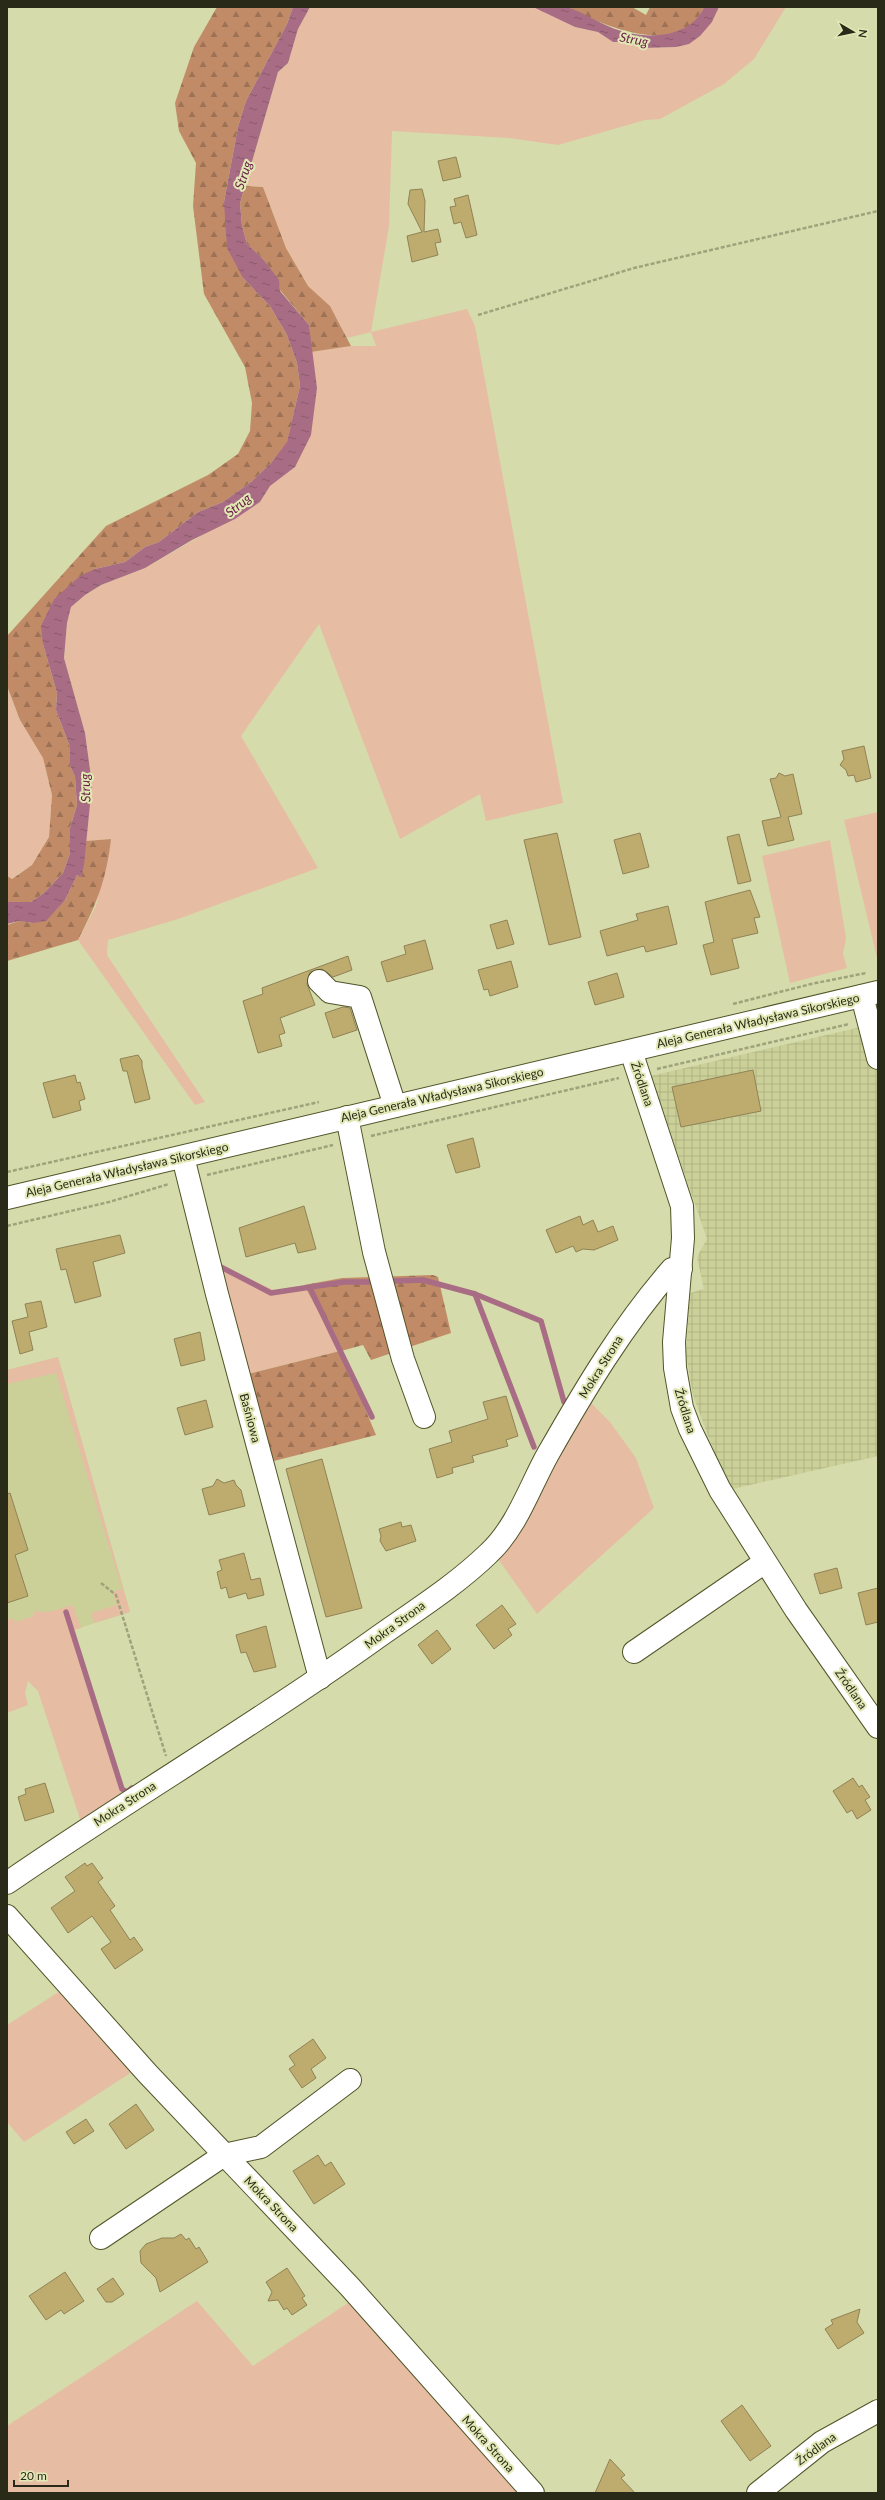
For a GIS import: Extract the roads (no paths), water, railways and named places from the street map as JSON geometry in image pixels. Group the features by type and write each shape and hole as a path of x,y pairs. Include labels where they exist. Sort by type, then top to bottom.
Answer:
{"street":[{"path":"319,981 330,992 360,997 395,1106"},
{"path":"870,994 868,1019 878,1058"},
{"name":"Aleja Generała Władysława Sikorskiego","path":"7,1198 870,994"},
{"name":"Źródlana","path":"631,1051 682,1206 684,1220 674,1342 674,1368 682,1408 700,1452 720,1490 765,1562 878,1727"},
{"path":"347,1118 353,1140 374,1252 403,1359 424,1417"},
{"name":"Baśniowa","path":"183,1157 320,1678"},
{"name":"Mokra Strona","path":"7,1883 171,1773 320,1678 442,1591 489,1553 501,1540 566,1422 634,1314 672,1270 680,1269"},
{"path":"634,1652 765,1562"},
{"name":"Mokra Strona","path":"7,1916 148,2073 350,2287 533,2493"},
{"path":"101,2238 224,2155 260,2147 350,2080"},
{"name":"Źródlana","path":"758,2493 822,2442 878,2411"}],"water":[{"name":"Strug","path":"293,7 310,7 298,29 288,63 278,72 240,203 242,226 247,244 264,260 279,280 280,291 309,325 317,388 311,435 295,467 270,486 260,502 235,519 192,540 145,568 101,585 85,595 71,607 67,623 64,658 85,733 92,784 84,865 81,877 77,875 65,900 46,921 33,923 19,921 7,924 7,902 31,902 44,893 63,873 70,853 70,828 77,805 75,777 70,765 70,747 56,710 57,693 43,644 41,626 54,599 80,576 95,569 125,562 145,547 159,542 198,512 223,502 251,482 271,463 287,442 300,386 297,363 287,335 270,306 243,278 227,248 224,202 238,127 246,101 287,24"},
{"name":"Strug","path":"533,7 566,7 621,31 639,35 661,35 672,33 691,24 704,7 719,7 712,22 700,36 689,44 676,47 644,48 625,42 613,42 598,32 575,27"}],"waterway":[{"path":"217,1265 271,1293 344,1282 373,1282"},
{"path":"393,1281 423,1280 475,1294 541,1321 564,1402"},
{"path":"310,1288 372,1417"},
{"path":"475,1294 534,1447"},
{"path":"66,1612 122,1789 127,1792 132,1788"}]}
